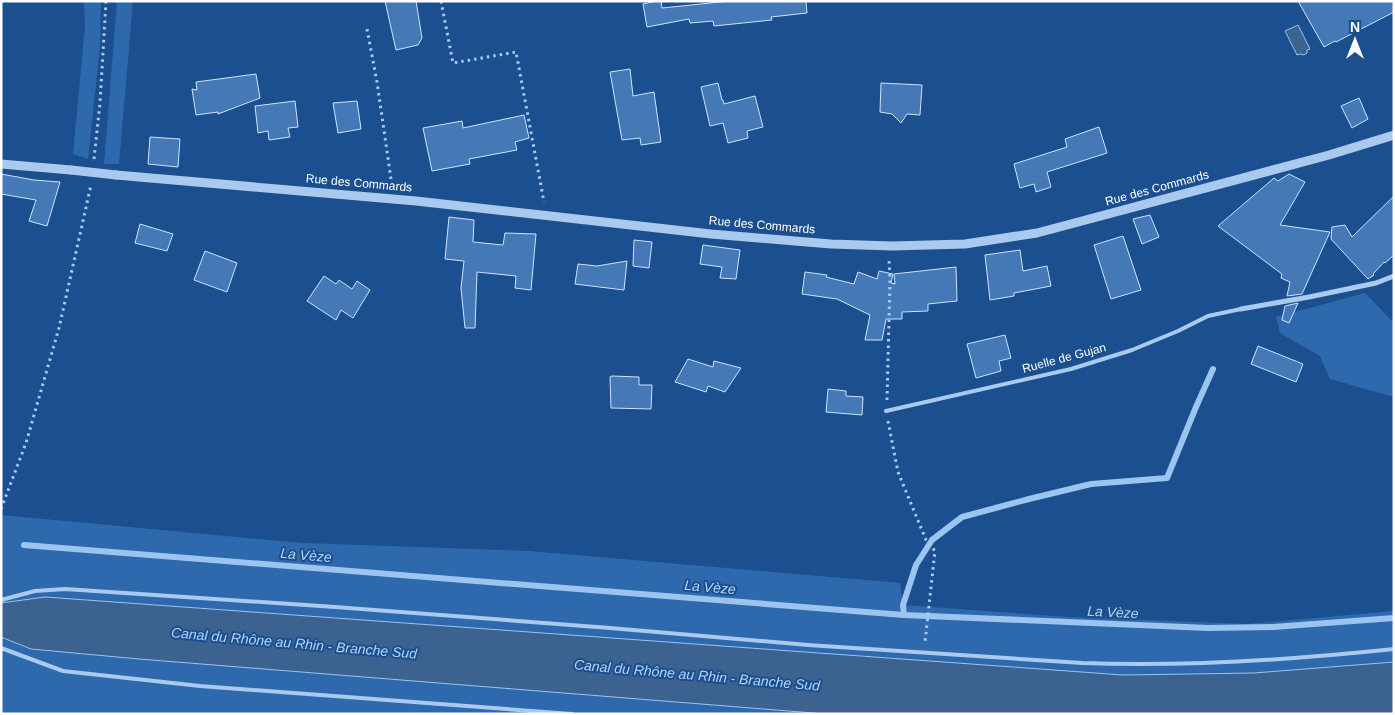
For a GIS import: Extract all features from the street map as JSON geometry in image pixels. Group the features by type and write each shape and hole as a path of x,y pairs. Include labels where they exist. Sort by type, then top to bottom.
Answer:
{"street":[{"name":"Rue des Commards","path":"1,164 394,198 721,235 831,244 888,246 965,244 1036,232 1328,155 1394,134"},
{"path":"1240,309 1376,283 1394,276"}],"lane":[{"name":"Ruelle de Gujan","path":"886,411 1071,369 1132,350 1208,316 1240,309"},
{"path":"1,600 35,591 65,589 355,608 808,645 1127,665 1174,665 1268,660 1394,649"},
{"path":"1,648 63,670 200,686 572,714"}],"path":[{"path":"94,162 100,103 106,1"},
{"path":"441,1 452,63 516,52 547,216"},
{"path":"367,29 377,82 394,198"},
{"path":"1,509 26,443 59,328 92,182"},
{"path":"888,246 890,280 886,411 898,472 926,540 934,551 924,653"}],"shaded area":[{"path":"84,1 101,1 100,46 88,159 73,154 85,26"},
{"path":"117,1 133,1 119,164 104,164"},
{"path":"1365,293 1394,323 1394,397 1330,379 1320,356 1280,333 1276,317"},
{"path":"1,515 303,543 529,551 900,583 903,605 1069,617 1247,624 1394,611 1394,662 1254,673 1123,675 45,597 1,603"},
{"path":"1,637 31,649 826,714 1,714"}],"water":[{"path":"1298,25 1310,49 1304,55 1297,55 1285,31"},
{"name":"Canal du Rhône au Rhin - Branche Sud","path":"45,597 1123,675 1254,673 1394,662 1394,714 826,714 31,649 1,637 1,603"}],"building":[{"path":"385,1 416,1 422,38 418,45 396,50"},
{"path":"661,1 662,8 730,1 806,1 807,13 771,17 772,20 714,26 713,21 690,23 689,19 647,27 643,4"},
{"path":"1298,1 1394,1 1394,12 1324,47"},
{"path":"630,69 633,96 654,92 661,142 641,145 640,138 622,140 610,72"},
{"path":"256,74 260,98 218,114 218,112 196,115 192,89 197,90 196,82"},
{"path":"718,83 724,104 755,96 763,127 747,131 748,138 728,143 723,123 710,126 701,87"},
{"path":"881,83 922,85 920,115 907,114 901,123 892,114 880,112"},
{"path":"1359,98 1368,119 1352,128 1341,106"},
{"path":"295,101 298,127 288,128 290,137 269,140 268,131 258,133 255,106"},
{"path":"357,101 361,129 338,133 333,103"},
{"path":"524,115 529,138 515,142 517,150 469,159 470,164 432,171 423,128 462,121 463,128"},
{"path":"1099,127 1107,153 1047,172 1051,187 1036,192 1034,184 1020,188 1014,164 1067,147 1065,139"},
{"path":"150,137 180,139 178,167 148,164"},
{"path":"1,174 34,180 60,182 47,226 29,221 36,200 1,194"},
{"path":"1289,174 1305,182 1280,225 1330,232 1302,294 1287,296 1290,282 1281,278 1282,274 1218,226 1274,178 1278,181"},
{"path":"1394,196 1394,255 1384,262 1374,275 1368,279 1331,239 1332,227 1345,225 1352,237"},
{"path":"1150,215 1159,237 1142,244 1133,219"},
{"path":"449,217 474,220 473,242 503,245 505,233 536,234 531,290 515,288 516,276 477,272 475,328 465,328 461,288 464,261 445,259"},
{"path":"140,224 173,234 167,251 135,243"},
{"path":"1123,236 1141,290 1111,299 1094,245"},
{"path":"634,240 652,242 649,268 633,266"},
{"path":"703,245 740,250 736,279 720,278 722,267 700,264"},
{"path":"1020,250 1023,271 1047,266 1051,286 990,300 985,255"},
{"path":"205,251 237,263 227,292 194,280"},
{"path":"627,261 624,290 575,284 578,264 597,266"},
{"path":"956,267 957,301 928,304 928,311 902,312 902,319 886,319 882,340 865,340 870,315 837,299 802,294 805,272 827,275 826,277 854,284 858,272 877,279 879,271 893,274 891,283 895,284 894,274"},
{"path":"324,276 336,284 339,280 352,289 357,281 370,290 353,318 341,310 336,320 307,301"},
{"path":"1298,303 1289,323 1282,320 1285,306"},
{"path":"1005,335 1011,358 999,361 1001,371 976,378 967,344"},
{"path":"1258,346 1303,364 1296,382 1251,364"},
{"path":"688,359 713,367 714,361 741,368 725,392 708,386 706,392 675,382"},
{"path":"610,377 639,377 639,385 652,385 651,409 611,408"},
{"path":"828,389 846,391 846,396 863,397 862,415 826,412"}],"waterway":[{"path":"904,615 903,605 916,565 932,540 962,517 1091,484 1167,478 1213,369"},
{"name":"La Vèze","path":"24,545 904,615 1208,628 1273,627 1394,618"}]}
